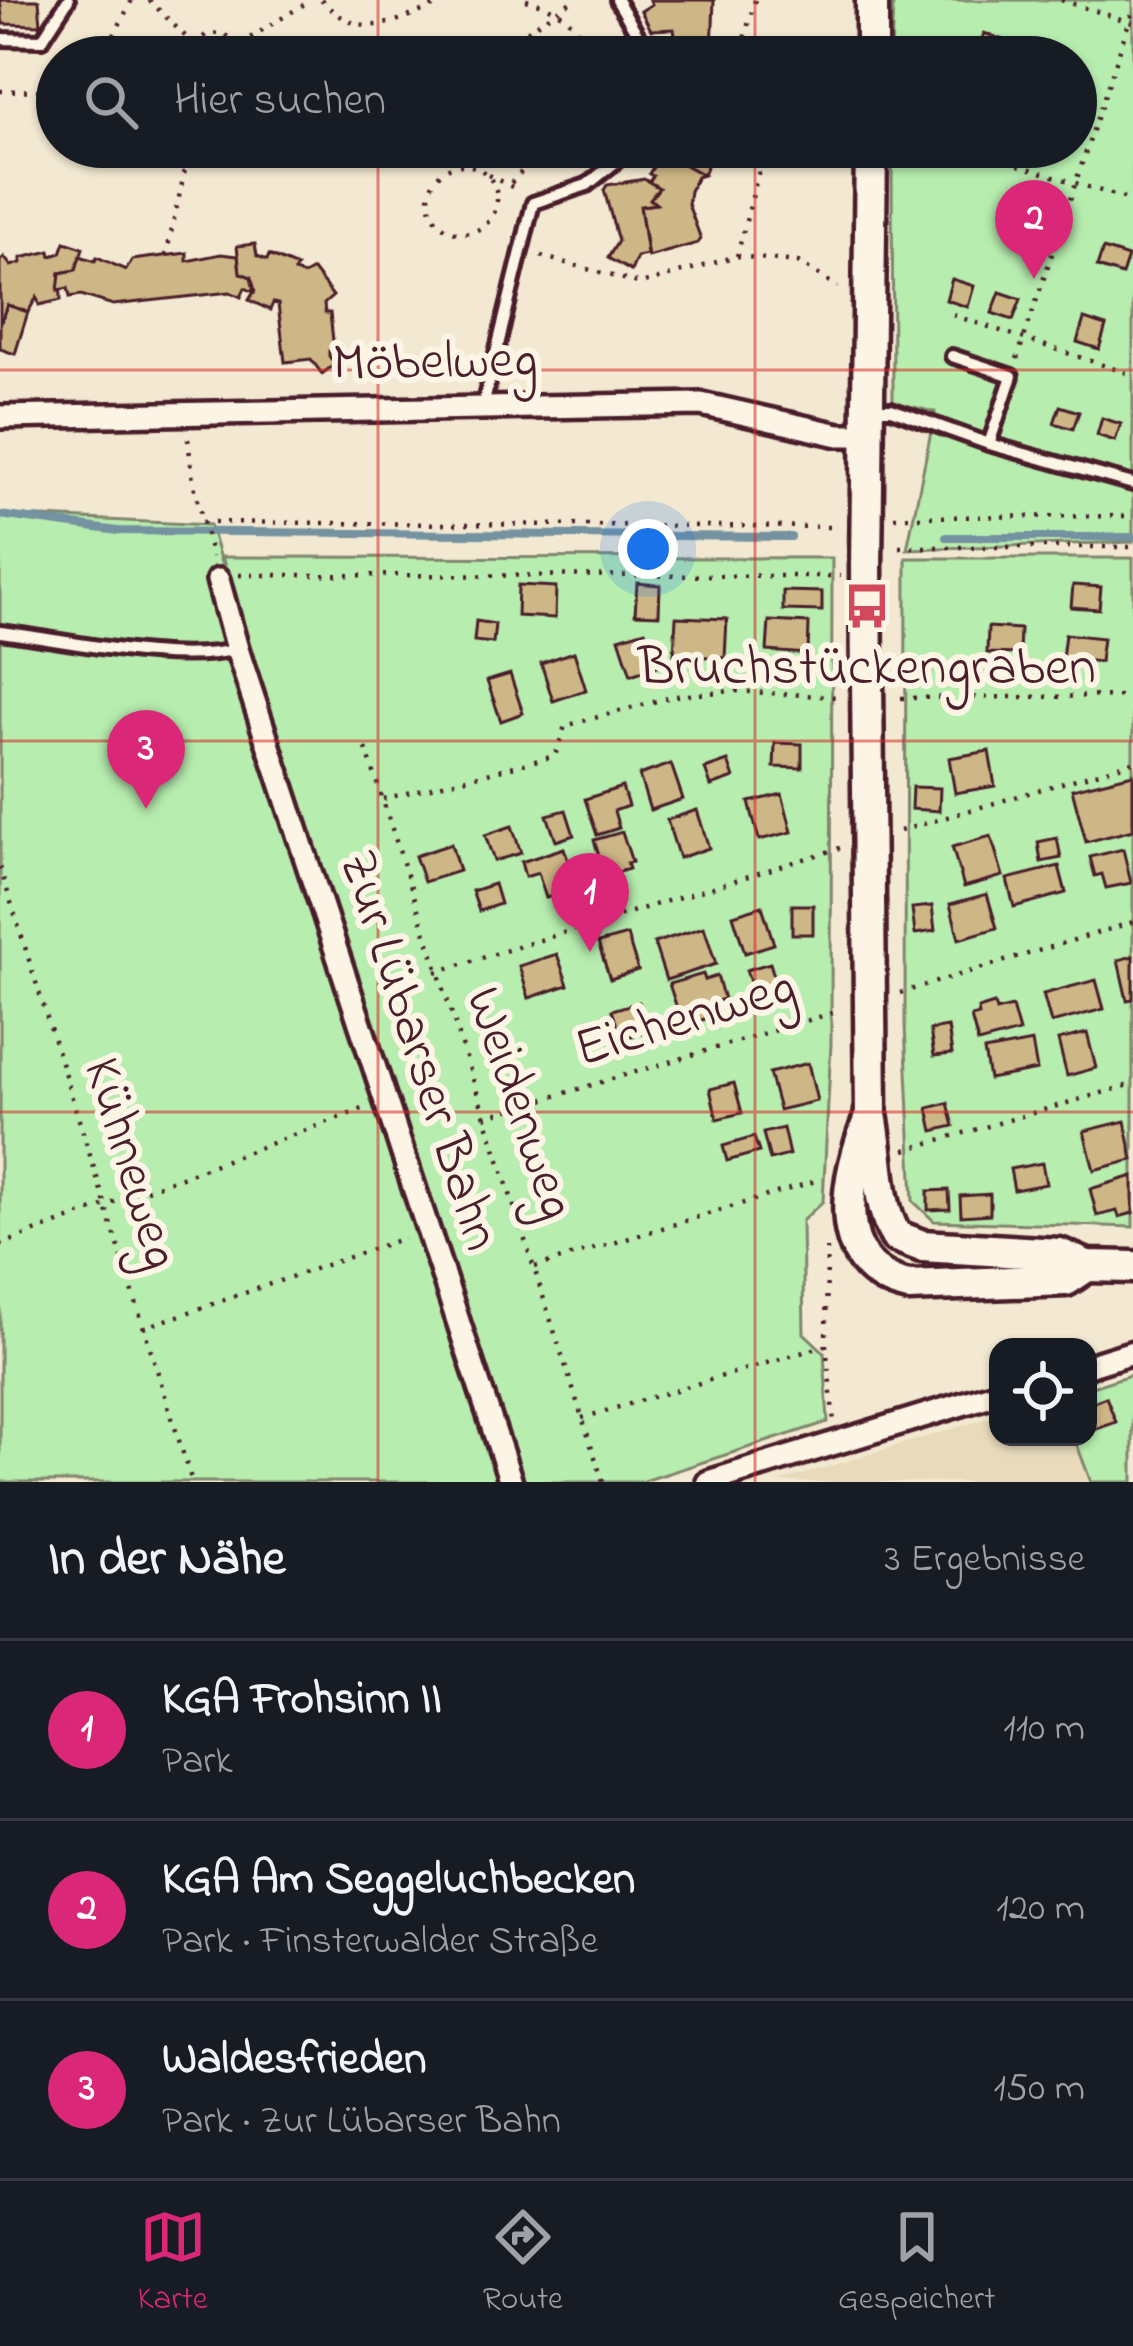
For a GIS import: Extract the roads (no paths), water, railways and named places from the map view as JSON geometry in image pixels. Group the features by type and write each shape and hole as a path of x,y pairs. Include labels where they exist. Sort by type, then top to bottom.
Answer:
{"street":[{"path":"872,0 872,36"},
{"path":"871,168 871,1115 883,1204 896,1236 922,1246 1059,1254 1087,1266 1133,1267"},
{"name":"Möbelweg","path":"0,417 701,404 839,435 868,422"},
{"name":"Zur Lübarser Bahn","path":"229,577 237,649 511,1482"},
{"path":"871,1115 856,1150 850,1223 854,1249 871,1271 889,1282 909,1286 1066,1280 1087,1266"},
{"path":"871,1271 896,1236"},
{"path":"1097,1365 1131,1359"},
{"path":"708,1482 757,1474 836,1442 989,1396"}],"lane":[{"path":"45,36 68,0"},
{"path":"617,0 637,36"},
{"path":"0,39 36,40"},
{"path":"483,408 533,203 587,185 608,168"},
{"path":"952,356 1012,376 989,444"},
{"path":"868,422 891,409 989,444 1133,484"},
{"path":"0,632 174,654 215,655 237,649"}],"waterway":[{"name":"Bruchstückengraben","path":"0,515 118,531 791,537"},
{"name":"Bruchstückengraben","path":"946,537 1133,537"}],"place":[{"name":"KGA Am Seggeluchbecken","path":"1034,279"},
{"name":"Bruchstückengraben","path":"867,606"},
{"name":"Waldesfrieden","path":"146,809"},
{"name":"KGA Frohsinn II","path":"590,952"}]}
